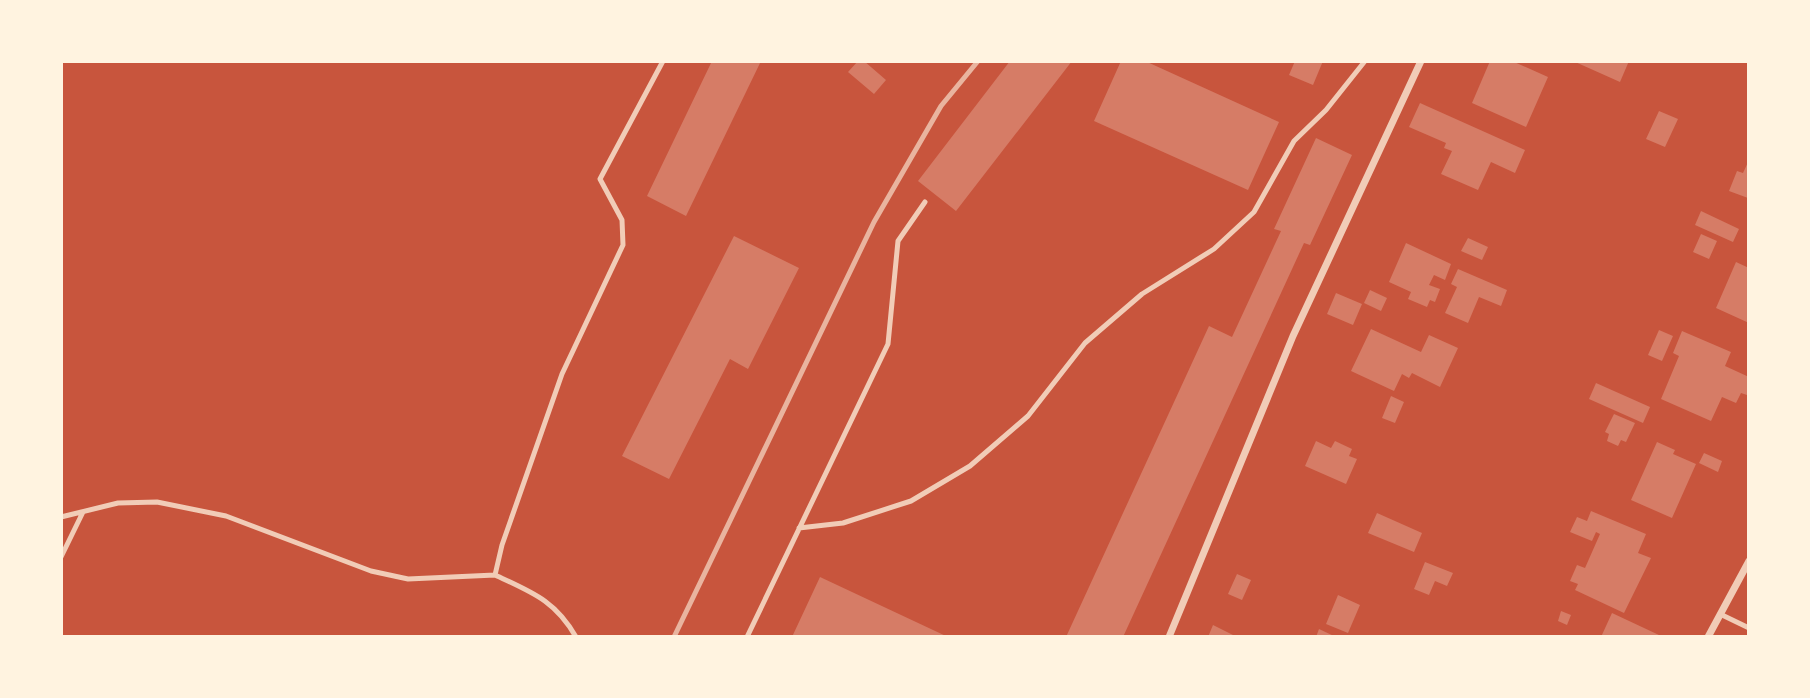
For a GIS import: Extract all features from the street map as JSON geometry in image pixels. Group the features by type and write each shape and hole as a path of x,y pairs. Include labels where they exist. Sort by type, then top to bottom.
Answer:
{"street":[{"path":"1169,637 1293,336 1421,61"},
{"path":"1708,637 1749,561"}],"lane":[{"path":"495,575 502,545 562,374 623,245 622,220 600,179 663,61"},
{"path":"799,528 843,523 911,501 970,466 1028,416 1085,343 1142,294 1214,249 1254,212 1294,141 1326,110 1365,61"},
{"path":"747,637 888,344 898,241 925,202"},
{"path":"61,517 118,503 157,502 226,516 371,571 408,579 495,575 547,600 562,614 576,637"},
{"path":"61,557 83,512"},
{"path":"1720,614 1749,628"}],"building":[{"path":"712,61 761,61 686,216 647,196"},
{"path":"858,61 864,61 886,80 874,94 848,72"},
{"path":"1010,61 1072,61 956,211 918,181"},
{"path":"1121,61 1145,61 1279,122 1248,190 1094,121"},
{"path":"1295,61 1323,61 1313,85 1289,75"},
{"path":"1490,61 1512,61 1548,77 1526,127 1472,103"},
{"path":"1573,61 1629,61 1620,82"},
{"path":"1420,103 1525,150 1515,173 1491,162 1478,190 1441,174 1452,151 1444,148 1446,143 1409,127"},
{"path":"1659,111 1678,119 1665,147 1646,139"},
{"path":"1316,138 1352,155 1310,245 1304,243 1123,637 1066,637 1209,326 1232,337 1281,231 1274,229"},
{"path":"1749,160 1748,198 1729,191 1737,171 1743,173"},
{"path":"1701,211 1739,229 1733,242 1695,225"},
{"path":"1701,234 1717,241 1709,259 1693,252"},
{"path":"734,236 799,268 748,369 730,359 669,479 622,456"},
{"path":"1468,238 1488,247 1482,260 1461,251"},
{"path":"1406,243 1451,264 1445,280 1434,275 1429,285 1440,289 1435,302 1430,300 1427,307 1408,299 1411,292 1389,282"},
{"path":"1736,262 1749,268 1749,323 1716,308"},
{"path":"1458,269 1507,290 1501,306 1479,297 1468,323 1445,313 1457,287 1451,284"},
{"path":"1370,290 1387,298 1381,311 1364,303"},
{"path":"1336,293 1362,304 1353,325 1327,314"},
{"path":"1371,329 1421,352 1429,335 1458,348 1440,387 1412,373 1409,378 1402,374 1394,391 1351,371"},
{"path":"1659,330 1673,336 1662,361 1648,355"},
{"path":"1682,331 1731,352 1725,366 1749,377 1747,395 1741,393 1736,403 1722,397 1711,421 1661,399 1679,356 1673,353"},
{"path":"1596,383 1650,407 1643,423 1589,399"},
{"path":"1391,396 1404,402 1395,423 1382,418"},
{"path":"1614,414 1635,423 1626,442 1621,440 1618,446 1607,441 1609,434 1605,432"},
{"path":"1316,441 1331,448 1335,441 1352,449 1349,456 1357,459 1346,484 1305,466"},
{"path":"1657,442 1675,450 1673,454 1696,464 1672,518 1631,500"},
{"path":"1704,453 1722,461 1718,472 1699,463"},
{"path":"1591,511 1646,534 1638,553 1651,558 1624,613 1575,590 1578,584 1570,581 1577,565 1585,568 1600,534 1596,532 1592,541 1570,532 1577,517 1587,521"},
{"path":"1377,513 1422,533 1414,552 1368,533"},
{"path":"1425,562 1453,573 1447,586 1435,581 1429,595 1414,589"},
{"path":"1237,574 1251,580 1242,600 1228,594"},
{"path":"820,577 948,637 792,637"},
{"path":"1338,595 1360,605 1348,633 1326,624"},
{"path":"1561,611 1571,615 1567,625 1558,621"},
{"path":"1612,613 1659,635 1601,637"},
{"path":"1213,625 1237,637 1208,637"},
{"path":"1319,629 1336,637 1316,637"}],"railway":[{"path":"674,637 874,222 941,106 978,61"}]}
